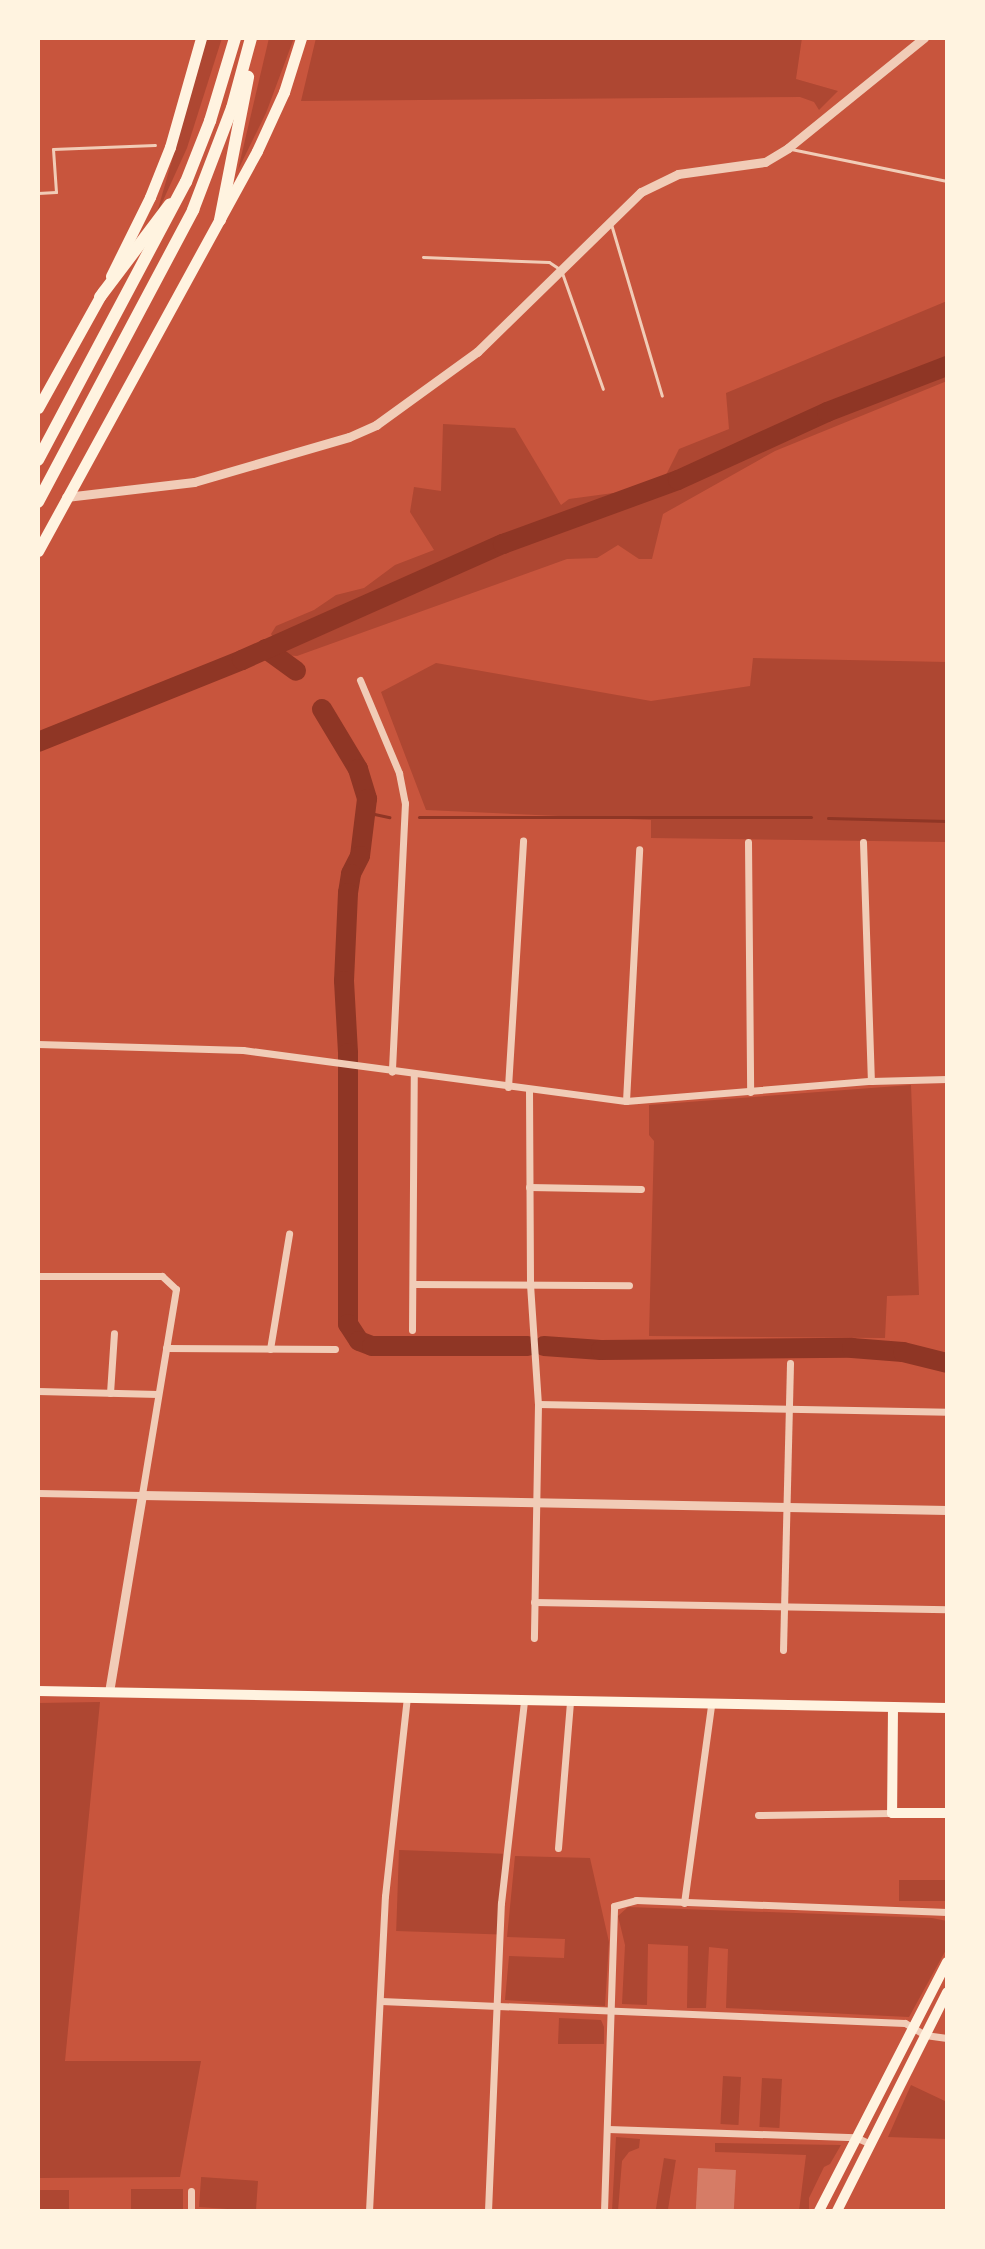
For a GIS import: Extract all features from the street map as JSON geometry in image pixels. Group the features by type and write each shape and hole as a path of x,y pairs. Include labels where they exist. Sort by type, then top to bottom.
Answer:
{"highway":[{"path":"38,408 137,225 170,147 201,38"},
{"path":"38,460 186,182 210,121 235,38"},
{"path":"220,220 253,38"},
{"path":"38,502 193,210 232,108 253,38"},
{"path":"38,551 273,121 301,38"},
{"path":"100,297 186,182"}],"main road":[{"path":"38,1691 711,1706 947,1708"},
{"path":"893,1707 892,1813 947,1813"},
{"path":"819,2211 947,1962"},
{"path":"837,2211 947,1992"},
{"path":"842,2162 858,2169"}],"street":[{"path":"66,497 194,482 363,432 403,409 468,359 641,192 663,180 695,171 756,165 788,148 924,38"},
{"path":"360,680 399,773 405,803 392,1072"},
{"path":"508,1087 523,840"},
{"path":"748,842 750,1092"},
{"path":"863,842 871,1081"},
{"path":"626,1101 639,849"},
{"path":"38,1044 243,1050 626,1101 871,1081 947,1079"},
{"path":"412,1330 414,1074"},
{"path":"529,1090 530,1284 538,1404 534,1638"},
{"path":"529,1187 641,1189"},
{"path":"270,1349 289,1234"},
{"path":"38,1276 162,1276 176,1289 109,1692"},
{"path":"413,1284 629,1285"},
{"path":"110,1393 114,1333"},
{"path":"166,1348 335,1349"},
{"path":"783,1650 790,1363"},
{"path":"38,1391 158,1394"},
{"path":"538,1404 947,1412"},
{"path":"38,1493 947,1510"},
{"path":"534,1602 947,1609"},
{"path":"369,2211 385,1896 407,1698"},
{"path":"488,2211 501,1903 524,1702"},
{"path":"558,1848 570,1703"},
{"path":"684,1903 711,1706"},
{"path":"758,1815 892,1813"},
{"path":"604,2211 614,1906 636,1900 947,1912"},
{"path":"381,2001 914,2027 925,2035 947,2038"},
{"path":"608,2129 855,2137 871,2144"},
{"path":"191,2191 191,2211"}],"lane":[{"path":"38,193 56,192 53,149 155,145"},
{"path":"788,148 947,181"},
{"path":"610,220 662,396"},
{"path":"423,257 549,262 561,270 603,389"}],"shaded area":[{"path":"207,38 222,38 187,148 156,216"},
{"path":"269,38 294,38 266,113 238,170"},
{"path":"316,38 802,38 796,79 838,91 819,110 814,102 800,97 301,101"},
{"path":"947,301 947,381 775,451 663,514 652,559 639,559 618,545 597,558 567,559 297,656 285,655 271,634 276,626 314,610 336,595 364,588 395,565 434,550 410,512 414,487 441,491 443,424 515,428 561,505 569,499 643,489 666,475 679,449 729,429 726,393"},
{"path":"753,658 947,662 947,842 651,838 651,820 426,810 381,692 436,663 651,701 750,686"},
{"path":"911,1085 919,1295 887,1296 885,1338 649,1336 654,1141 649,1135 649,1105"},
{"path":"100,1702 65,2061 201,2061 180,2177 38,2178 38,1703"},
{"path":"399,1850 503,1854 500,1935 396,1931"},
{"path":"515,1856 590,1858 609,1942 605,2006 505,2000 509,1956 564,1958 565,1939 507,1937"},
{"path":"899,1880 947,1880 947,1901 899,1901"},
{"path":"628,1907 932,1918 947,1921 947,1948 909,2017 726,2008 728,1949 709,1947 706,2008 687,2008 688,1946 648,1944 647,2005 622,2004 625,1945 618,1916"},
{"path":"559,2018 601,2020 604,2044 558,2044"},
{"path":"723,2076 741,2077 738,2125 720,2124"},
{"path":"762,2078 782,2079 779,2128 759,2127"},
{"path":"911,2085 947,2102 947,2139 888,2137"},
{"path":"616,2137 640,2139 639,2148 629,2152 622,2161 618,2211 612,2211"},
{"path":"715,2143 841,2145 830,2164 824,2167 809,2198 809,2211 799,2211 806,2155 715,2152"},
{"path":"664,2158 676,2160 668,2211 656,2210"},
{"path":"201,2177 258,2181 256,2211 199,2207"},
{"path":"131,2189 183,2189 183,2211 131,2211"},
{"path":"38,2190 69,2190 69,2211 38,2211"}],"building":[{"path":"698,2168 736,2170 734,2211 696,2211"}],"waterway":[{"path":"38,742 242,660 503,544 678,480 827,412 947,366"},
{"path":"266,649 296,671"},
{"path":"322,709 358,769 367,799 360,856 351,874 348,893 344,981 348,1053 348,1324 359,1341 372,1346 528,1346"},
{"path":"365,812 389,817"},
{"path":"419,817 811,817"},
{"path":"828,818 947,821"},
{"path":"544,1346 601,1350 852,1348 903,1352 947,1363"}]}
